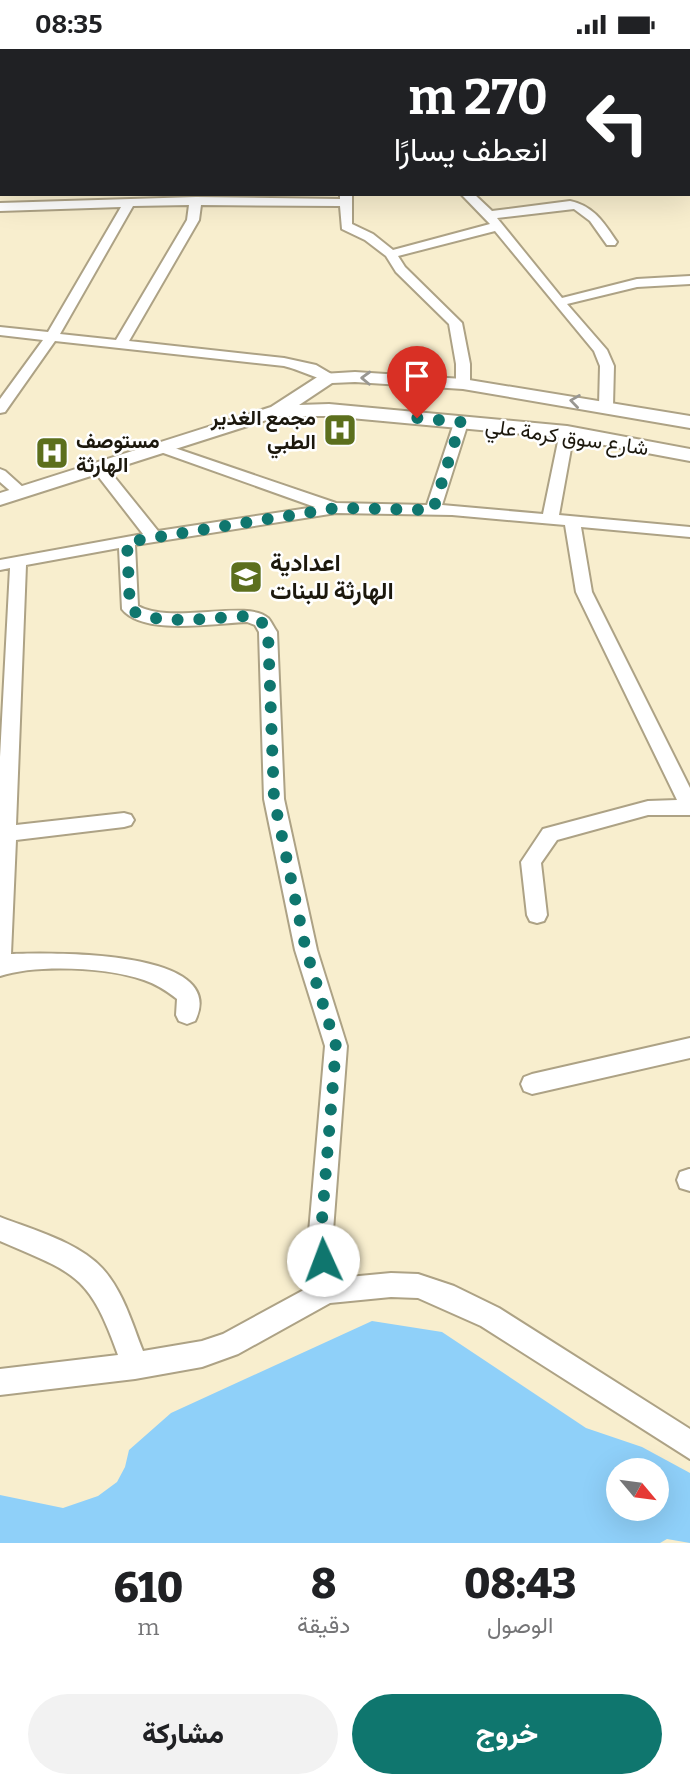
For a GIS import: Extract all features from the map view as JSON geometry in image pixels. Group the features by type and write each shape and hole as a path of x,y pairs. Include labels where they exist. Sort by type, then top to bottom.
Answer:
{"main road":[{"name":"شارع سوق كرمة علي","path":"328,378 463,384 690,422"},
{"path":"0,499 277,411 328,378"},
{"path":"395,415 404,380"},
{"path":"311,388 314,400 329,410"},
{"name":"شارع سوق كرمة علي","path":"277,411 329,410 567,432 690,455"}],"street":[{"path":"469,196 489,215 600,349 607,366 607,406"},
{"path":"0,207 233,198 345,199 346,226 369,237 391,254 400,269 455,323 463,364 463,384"},
{"path":"121,343 193,220 200,199"},
{"path":"1,405 52,336 129,204"},
{"path":"489,215 580,206 588,211 611,242"},
{"path":"391,254 498,226"},
{"path":"560,302 637,283 690,280"},
{"path":"0,331 284,362 311,368 328,378"},
{"path":"433,510 461,422"},
{"path":"550,519 567,432"},
{"path":"160,447 336,508"},
{"path":"99,467 154,537"},
{"path":"0,474 20,492"},
{"path":"187,1015 188,995 174,982 143,969 62,960 0,965 6,834 9,564 154,537 336,508 433,510 690,532"},
{"path":"537,915 531,862 550,834 648,807 690,807 584,592 572,521"},
{"path":"127,542 130,609 138,615 153,619 249,616 261,621 268,632 274,799 306,950 336,1046 320,1244 327,1291"},
{"path":"669,765 690,765"},
{"path":"6,834 124,820"},
{"path":"533,1084 690,1048"},
{"path":"0,1229 83,1267 95,1279 103,1290 135,1366"},
{"path":"0,1382 135,1366 202,1354 229,1345 327,1291 391,1285 418,1286 445,1295 490,1317 690,1445"}],"water":[{"path":"372,1321 442,1332 586,1428 642,1447 662,1458 606,1458 606,1521 669,1521 669,1462 690,1473 690,1543 667,1539 660,1543 0,1543 0,1495 63,1508 98,1496 117,1482 125,1467 129,1450 171,1413"}],"place":[{"name":"مجمع الغدير الطبي","path":"340,430"},
{"name":"مستوصف الهارثة","path":"52,453"},
{"name":"اعدادية الهارثة للبنات","path":"246,577"}],"route":[{"path":"323,1260 320,1244 336,1046 306,950 274,799 268,632 261,621 249,616 153,619 138,615 130,609 127,542 336,508 433,510 461,422 417,418"}]}
